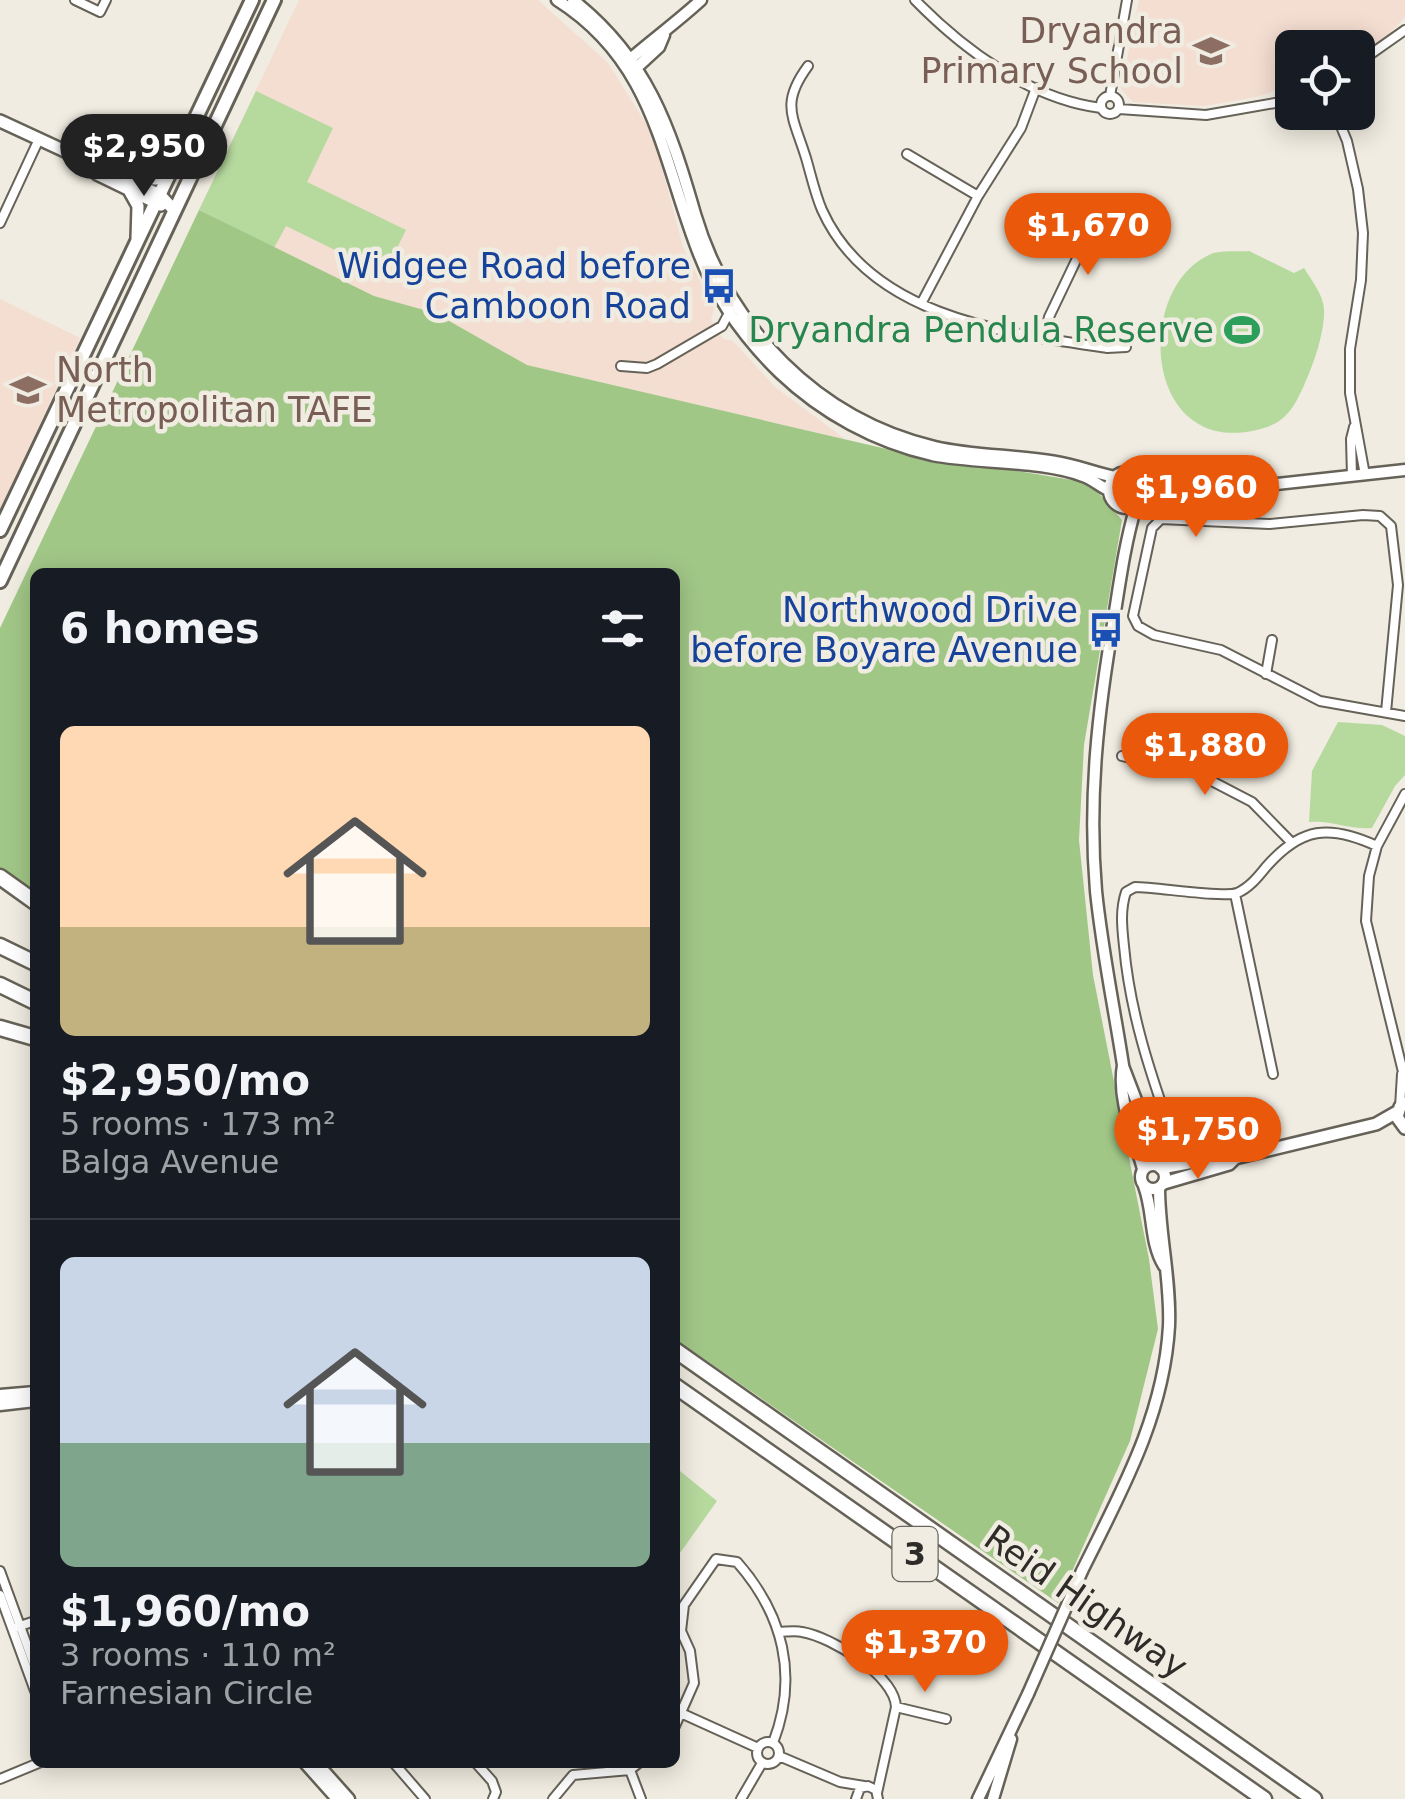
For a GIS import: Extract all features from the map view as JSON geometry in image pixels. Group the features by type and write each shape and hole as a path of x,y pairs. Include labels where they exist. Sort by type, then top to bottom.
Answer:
{"highway":[{"path":"0,878 30,899"},
{"path":"0,946 30,961"},
{"path":"0,985 30,1000"},
{"path":"0,1028 30,1037"},
{"name":"Reid Highway","path":"680,1354 1314,1799"},
{"name":"Reid Highway","path":"680,1390 1264,1799"}],"main road":[{"path":"0,530 252,0"},
{"path":"0,581 274,0"},
{"path":"198,113 226,72 240,71"},
{"path":"0,125 116,175 174,210"},
{"path":"38,142 129,190 158,199"},
{"path":"116,175 155,180 168,176"},
{"path":"129,190 139,213 137,244"},
{"path":"80,361 98,370"},
{"path":"1153,1167 1235,1158 1376,1124 1401,1108 1403,1127 1376,1124"},
{"path":"1162,1185 1229,1164 1235,1158"}],"street":[{"path":"75,0 100,12 106,0"},
{"path":"557,0 631,66 663,139 698,251 729,313 758,350 794,385 835,416 878,438 933,455 1085,476 1110,491"},
{"path":"573,0 612,35 668,129 707,249 749,325 782,363 837,406 872,425 918,442 1052,461 1115,477 1130,473 1142,480 1268,485 1405,470"},
{"path":"631,66 701,0"},
{"path":"915,0 944,30 987,62 1036,88 1084,106 1102,108 1112,114 1119,109 1206,115 1275,103"},
{"path":"1110,96 1127,0"},
{"path":"1375,52 1405,30"},
{"path":"808,66 793,86 792,113 822,211 844,245 871,275 968,324 1044,339 1126,347"},
{"path":"922,302 978,196 1021,128 1036,88"},
{"path":"1102,108 1103,100 1110,96"},
{"path":"1110,96 1117,100 1119,109"},
{"path":"1342,130 1358,189 1363,232 1361,280 1350,349 1354,427 1360,442 1358,476"},
{"path":"0,224 38,142"},
{"path":"907,154 978,196"},
{"path":"1044,339 1048,316 1092,227 1114,224 1142,230"},
{"path":"722,326 729,313"},
{"path":"621,366 647,368 722,326 739,326"},
{"path":"1115,477 1110,491 1113,501 1121,507 1128,534"},
{"path":"1142,480 1145,493"},
{"path":"978,1799 1137,1460 1163,1375 1168,1328 1162,1185 1148,1154 1146,1126 1123,1065 1107,982 1096,890 1092,794 1100,692 1128,534 1136,506 1145,493 1176,482"},
{"path":"1121,507 1136,506"},
{"path":"1386,712 1398,585 1391,526 1380,516 1269,524 1161,519 1152,528 1133,616 1138,626 1154,635 1221,650 1320,702 1405,716"},
{"path":"1266,674 1272,640"},
{"path":"1122,756 1177,763 1252,802 1290,841"},
{"path":"1401,1108 1404,1077 1366,921 1369,876 1377,846 1405,794"},
{"path":"1172,1135 1142,1051 1128,989 1122,904 1126,892 1135,886 1235,894 1252,883 1290,841 1326,830 1351,834 1377,846"},
{"path":"1235,894 1272,1074"},
{"path":"1123,1065 1130,1134 1153,1167"},
{"path":"1153,1167 1140,1176 1164,1267"},
{"path":"1144,1186 1152,1190 1162,1185"},
{"path":"0,1404 30,1394"},
{"path":"0,1395 30,1400"},
{"path":"680,1718 694,1683 690,1651 681,1630 684,1605 716,1559 737,1562 758,1586 774,1615 784,1651 784,1699 773,1743"},
{"path":"0,1571 3,1599 30,1657"},
{"path":"16,1628 30,1623"},
{"path":"16,1628 30,1675"},
{"path":"779,1632 802,1632 844,1649 896,1695 882,1762 880,1797"},
{"path":"896,1708 946,1718"},
{"path":"683,1714 758,1748"},
{"path":"992,1799 1015,1724"},
{"path":"764,1742 773,1743 779,1756 772,1764 762,1763 757,1756 758,1748 764,1742"},
{"path":"779,1756 840,1782 866,1786 880,1797"},
{"path":"840,1782 856,1797 882,1762"},
{"path":"741,1799 762,1763"},
{"path":"0,1779 30,1766"},
{"path":"309,1768 337,1799"},
{"path":"322,1768 349,1799"},
{"path":"398,1768 425,1799"},
{"path":"480,1768 492,1781 496,1792 493,1799"},
{"path":"553,1799 573,1775 632,1768"},
{"path":"630,1770 642,1799"}],"shaded area":[{"path":"299,0 538,0 608,63 653,135 683,247 714,309 711,320 723,339 733,341 775,387 845,439 527,365 435,313 374,296 199,210"},
{"name":"Dryandra Primary School","path":"1139,0 1405,0 1405,17 1375,43 1375,30 1275,30 1275,91 1256,97 1204,106 1133,102 1121,89"},
{"name":"North Metropolitan TAFE","path":"0,299 80,338 0,509"}],"green space":[{"path":"256,91 333,128 307,182 406,230 384,274 286,226 274,248 199,210"},
{"path":"199,210 374,296 435,313 527,365 891,450 1090,483 1122,520 1084,745 1079,840 1093,975 1149,1259 1158,1329 1130,1441 1058,1603 680,1342 680,568 30,568 30,895 0,874 0,628"},
{"name":"Dryandra Pendula Reserve","path":"1249,251 1294,273 1304,268 1323,303 1321,334 1308,376 1286,415 1270,426 1246,432 1212,430 1186,415 1169,390 1161,360 1162,328 1170,297 1187,271 1211,254"},
{"path":"1338,722 1382,725 1405,736 1405,775 1372,828 1309,822 1312,771"},
{"path":"680,1471 717,1501 680,1553"}],"place":[{"name":"Dryandra Primary School","path":"1211,51"},
{"name":"Widgee Road before Camboon Road","path":"719,286"},
{"name":"Dryandra Pendula Reserve","path":"1242,330"},
{"name":"North Metropolitan TAFE","path":"28,390"},
{"name":"Northwood Drive before Boyare Avenue","path":"1106,630"}]}
